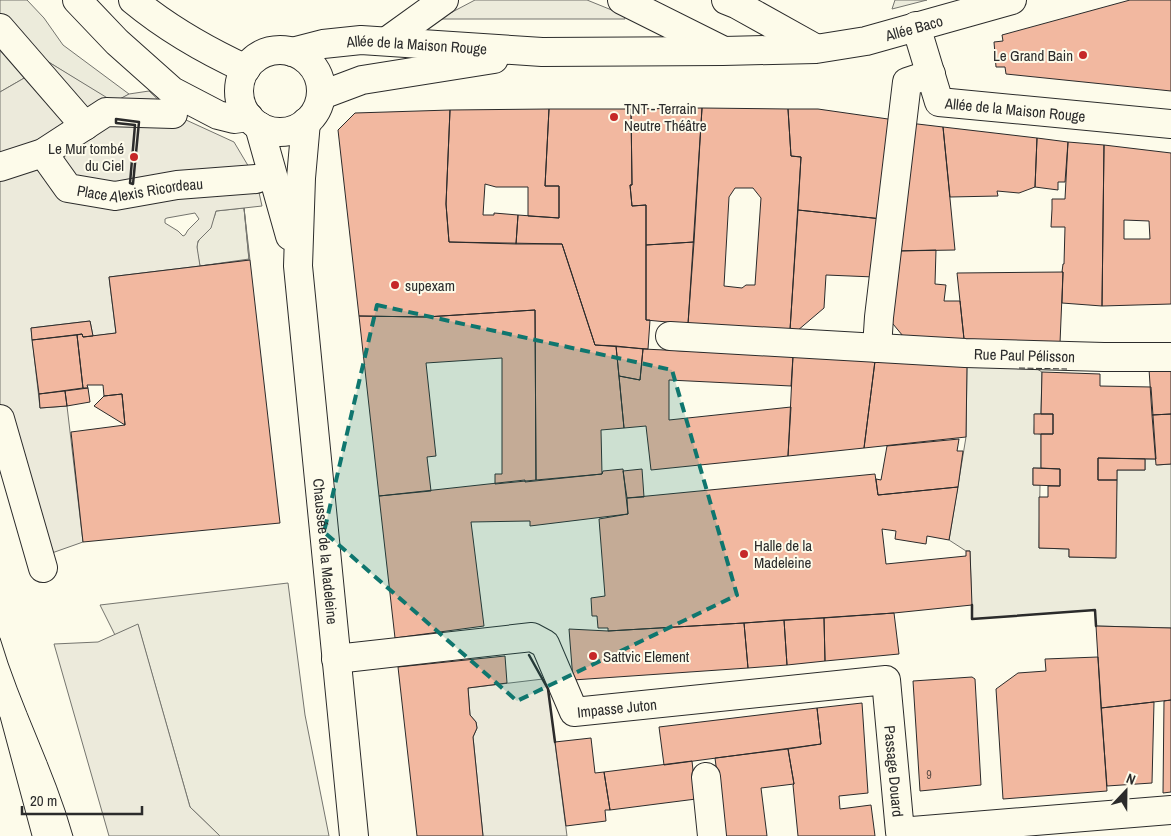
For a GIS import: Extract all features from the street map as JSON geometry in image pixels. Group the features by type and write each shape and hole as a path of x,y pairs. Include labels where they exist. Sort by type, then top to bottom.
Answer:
{"street":[{"path":"77,0 117,42 172,91 218,115 254,121 271,130 283,132 296,129 315,113 322,95 321,82 312,65 298,53 274,50 254,60 246,69 241,81 240,100 254,121"},
{"path":"133,0 174,31 213,54 246,69"},
{"path":"387,41 444,0"},
{"path":"622,0 723,51"},
{"path":"726,0 816,49"},
{"name":"Allée Baco","path":"816,49 866,41 1012,0"},
{"name":"Allée de la Maison Rouge","path":"916,26 939,102 1171,124"},
{"path":"0,28 85,126"},
{"name":"Allée de la Maison Rouge","path":"292,52 323,44 361,40 542,52 816,49"},
{"name":"Allée de la Maison Rouge","path":"322,95 362,80 542,52"},
{"path":"877,348 878,318 907,82 931,74"},
{"path":"0,167 43,153 106,112 173,114"},
{"name":"Chaussée de la Madeleine","path":"254,121 298,266"},
{"name":"Chaussée de la Madeleine","path":"306,122 301,178 298,266 354,836"},
{"name":"Place Alexis Ricordeau","path":"43,153 68,188 115,196 177,185 256,180"},
{"name":"Rue Paul Pélisson","path":"670,336 877,348 1104,357 1171,357"},
{"path":"0,419 43,568"},
{"name":"Impasse Juton","path":"336,659 532,636 545,644 574,712 886,680"},
{"name":"Passage Douard","path":"886,680 900,832 1171,810"},
{"path":"706,777 712,836"}],"highlighted area":[{"path":"377,305 672,370 737,595 517,701 324,532"}],"shaded area":[{"path":"0,0 27,0 44,18 63,45 129,94 114,103 42,58 0,15"},
{"path":"475,0 587,0 624,15 625,19 439,19"},
{"path":"895,0 927,0 892,9"},
{"path":"0,46 26,77 0,92"},
{"path":"42,58 114,102 129,94 149,91 173,114 234,142 256,179 262,206 244,208 250,260 109,277 116,333 93,336 90,321 31,328 40,408 67,406 83,542 32,560 0,470 0,92 26,77","holes":["244,208 249,259 200,266 198,241 211,228 216,211","195,213 199,219 183,236 165,223 167,218"]},
{"path":"244,208 249,260 200,266 197,244 213,220 216,211"},
{"path":"967,365 1037,369 1042,372 1041,414 1035,414 1034,433 1041,434 1041,468 1033,468 1033,485 1040,485 1039,548 1069,549 1069,557 1115,558 1117,470 1145,470 1145,459 1156,459 1157,465 1171,464 1171,628 1096,626 1095,610 972,619 970,551 966,551 949,540 966,437"},
{"path":"288,583 305,715 329,836 220,836 190,807 138,625 115,635 100,605"},
{"path":"138,624 190,807 220,836 109,836 54,644 98,642"},
{"path":"543,679 548,689 567,836 483,836 473,737 477,728 476,722 470,715 468,688"}],"building":[{"name":"Le Grand Bain","path":"1130,0 1171,0 1171,91 1006,74 1005,67 996,67 994,42 1003,41 1002,35"},
{"path":"702,108 788,109 791,156 801,157 790,330 688,324","holes":["735,188 753,188 761,198 755,285 746,285 742,288 724,286 729,197"]},
{"path":"702,108 694,242 646,245 646,205 632,206 630,185 632,185 631,109"},
{"path":"549,109 631,109 632,185 630,185 632,206 646,205 646,320 650,320 648,349 595,345 562,244 516,244 518,215 559,218 559,186 545,186"},
{"path":"549,109 545,186 559,186 559,218 528,216 528,187 496,187 485,184 483,215 494,215 494,213 518,215 516,244 449,242 446,204 450,110"},
{"path":"788,109 818,109 895,120 882,219 798,210 801,157 791,156"},
{"path":"450,110 446,204 449,242 562,244 595,345 616,346 624,428 601,430 602,474 536,480 535,310 426,317 359,316 338,130 355,113"},
{"path":"909,123 943,127 955,250 896,251"},
{"path":"943,127 1037,138 1035,187 1019,193 997,191 998,196 950,197"},
{"path":"1037,138 1068,142 1065,182 1058,182 1058,190 1035,187"},
{"path":"1068,142 1104,145 1102,306 1062,303 1065,227 1051,227 1052,199 1065,199"},
{"path":"1104,145 1171,153 1171,304 1102,306","holes":["1124,220 1149,221 1150,239 1124,239"]},
{"path":"798,210 882,219 874,277 826,275 824,308 797,331 790,330"},
{"path":"694,242 688,324 646,320 646,245"},
{"path":"936,250 935,284 946,285 944,301 960,301 964,339 903,336 888,318 896,251"},
{"path":"250,260 280,523 83,542 71,432 125,425 122,394 104,396 103,385 87,385 88,388 83,388 77,335 82,334 83,337 116,333 109,277"},
{"path":"1063,272 1060,343 964,339 957,273"},
{"path":"535,310 536,480 495,484 495,474 502,474 502,358 426,363 436,456 427,457 431,491 379,496 359,316 426,317"},
{"path":"90,321 93,336 83,337 82,334 32,340 31,328"},
{"path":"77,335 83,388 39,394 32,340"},
{"path":"616,346 643,349 640,380 619,376"},
{"path":"643,349 793,356 791,386 669,380 669,420 791,407 788,456 651,470 646,426 624,428 619,376 640,380"},
{"path":"793,356 875,361 864,448 788,456"},
{"path":"875,361 967,365 966,437 864,448"},
{"path":"1171,368 1171,414 1152,415 1149,369"},
{"path":"1042,372 1100,374 1100,386 1151,387 1156,459 1098,458 1098,480 1117,480 1116,558 1069,557 1069,549 1039,548 1039,497 1048,497 1048,486 1060,486 1060,469 1041,468 1041,434 1053,434 1053,414 1041,414"},
{"path":"88,388 90,402 67,406 65,391"},
{"path":"65,391 67,406 40,408 39,394"},
{"path":"122,394 125,425 94,406 104,396"},
{"path":"1034,414 1053,414 1053,434 1034,434"},
{"path":"1171,414 1171,464 1156,465 1152,415"},
{"path":"959,439 957,451 963,451 958,487 878,495 876,479 881,480 887,446"},
{"path":"1098,458 1145,459 1145,470 1117,470 1117,480 1098,480"},
{"path":"1033,468 1060,469 1060,486 1033,485"},
{"path":"623,469 628,514 530,526 530,521 471,522 484,626 395,638 379,496 525,480 525,482 602,474 603,471"},
{"path":"642,469 644,497 627,498 623,471"},
{"name":"Halle de la Madeleine","path":"875,474 878,495 958,487 949,540 927,536 926,544 895,539 896,531 882,529 886,564 966,556 966,551 970,551 972,605 894,613 744,623 608,631 608,628 598,628 597,616 592,616 591,598 605,596 599,519 628,514 627,498"},
{"path":"894,613 899,654 825,661 824,618"},
{"path":"824,618 825,661 787,665 784,620"},
{"path":"784,620 787,665 748,668 744,623"},
{"path":"744,623 748,668 573,680 569,629 608,631"},
{"path":"1096,626 1171,628 1171,700 1101,708"},
{"path":"505,656 507,683 468,688 470,715 476,722 477,728 473,737 483,836 417,836 398,667"},
{"path":"1098,657 1107,791 1003,799 996,689 1018,673 1046,671 1045,659"},
{"path":"972,677 975,679 981,785 920,791 913,681"},
{"path":"1171,700 1171,792 1163,793 1164,701"},
{"path":"1154,702 1152,783 1107,786 1101,708"},
{"path":"862,703 868,793 839,796 840,809 871,805 875,836 798,836 794,784 788,749 821,744 817,708"},
{"path":"817,708 821,744 664,765 659,727"},
{"path":"591,738 595,773 604,772 610,810 605,810 606,821 566,826 555,742"},
{"path":"788,749 794,784 761,788 767,836 725,836 715,758"},
{"path":"692,761 696,799 610,810 604,772"}],"tram line":[{"path":"0,638 73,836"},
{"path":"0,717 32,836"}],"fence":[{"path":"1019,368 1067,369"}],"wall":[{"path":"116,119 139,122 133,184 130,183 135,125 116,123 116,119"},
{"path":"972,605 972,619 1095,610 1096,626"},
{"path":"529,655 548,689 555,742"}],"place":[{"name":"Le Grand Bain","path":"1083,55"},
{"name":"TNT - Terrain Neutre Théâtre","path":"614,117"},
{"name":"Le Mur tombé du Ciel","path":"134,157"},
{"name":"supexam","path":"395,285"},
{"name":"Halle de la Madeleine","path":"744,554"},
{"name":"Sattvic Element","path":"593,656"}]}
